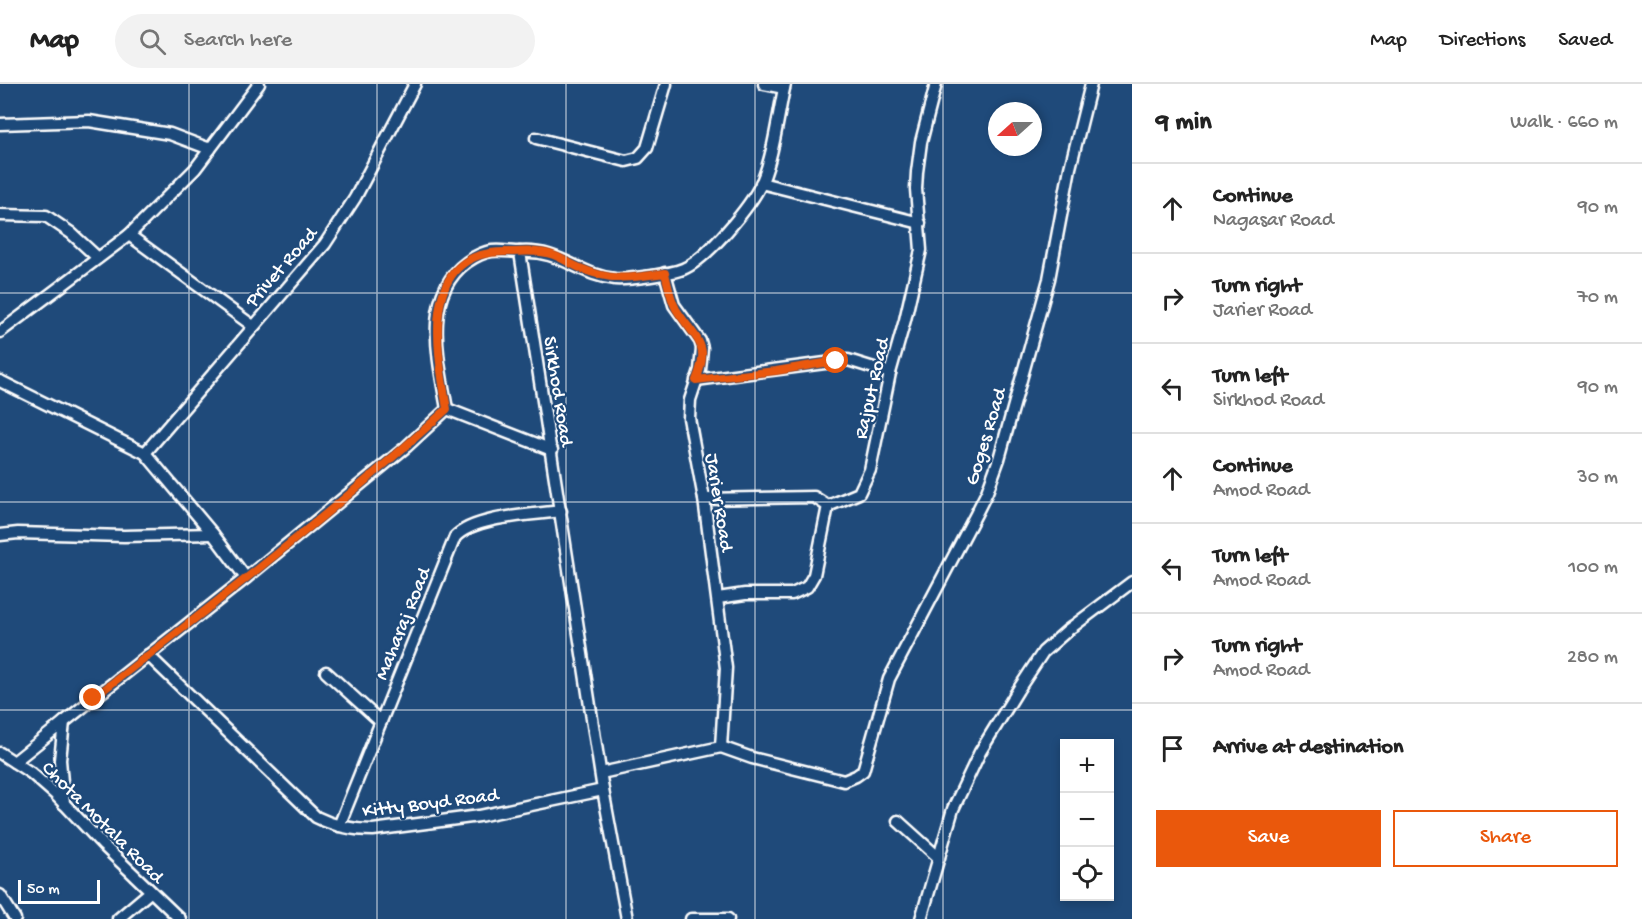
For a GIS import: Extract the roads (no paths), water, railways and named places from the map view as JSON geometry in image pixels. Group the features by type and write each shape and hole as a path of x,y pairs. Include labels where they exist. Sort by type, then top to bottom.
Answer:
{"street":[{"path":"0,332 129,235 195,170 259,84"},
{"name":"Privet Road","path":"145,453 326,244 355,198 415,84"},
{"path":"536,138 627,161 638,158 647,148 666,84"},
{"path":"447,409 437,341 440,305 445,285 457,269 474,256 492,251 532,251 552,254 602,276 618,279 683,269 707,252 751,200 762,183 785,86 764,84"},
{"name":"Rajput Road","path":"828,506 854,497 863,488 870,470 890,373 921,250 916,189 917,172 921,142 936,84"},
{"name":"Goges Road","path":"721,747 752,758 844,781 856,776 865,766 889,679 987,492 999,459 1049,279 1070,168 1091,84"},
{"path":"0,124 89,121 170,134 210,150"},
{"path":"762,183 920,223"},
{"path":"0,215 46,216 71,233 98,258"},
{"path":"129,235 253,326"},
{"name":"Sirkhod Road","path":"520,252 603,790 627,919"},
{"name":"Jarier Road","path":"665,273 674,305 700,341 702,348 702,362 690,400 689,417 704,499 726,668 721,747"},
{"path":"696,380 848,360 890,373"},
{"path":"0,381 145,453 213,534 246,578"},
{"path":"447,409 552,450"},
{"path":"14,762 246,578 406,447 447,409"},
{"path":"704,499 814,497 828,506 814,575 807,587 792,594 745,594 718,598"},
{"name":"Maharaj Road","path":"339,825 455,537 462,530 478,524 561,511"},
{"path":"0,536 18,533 124,536 213,534"},
{"path":"921,919 953,809 980,752 1043,652 1068,630 1132,582"},
{"name":"Kitty Boyd Road","path":"148,655 316,817 339,825 359,830 373,830 423,824 479,816 603,790"},
{"path":"326,672 381,722"},
{"path":"64,722 60,760 64,804"},
{"path":"601,773 721,747"},
{"name":"Chota Motala Road","path":"0,753 31,772 150,892 180,919"},
{"path":"898,821 939,858"},
{"path":"118,919 150,892"},
{"path":"0,895 15,919"},
{"path":"691,919 728,919"}]}
